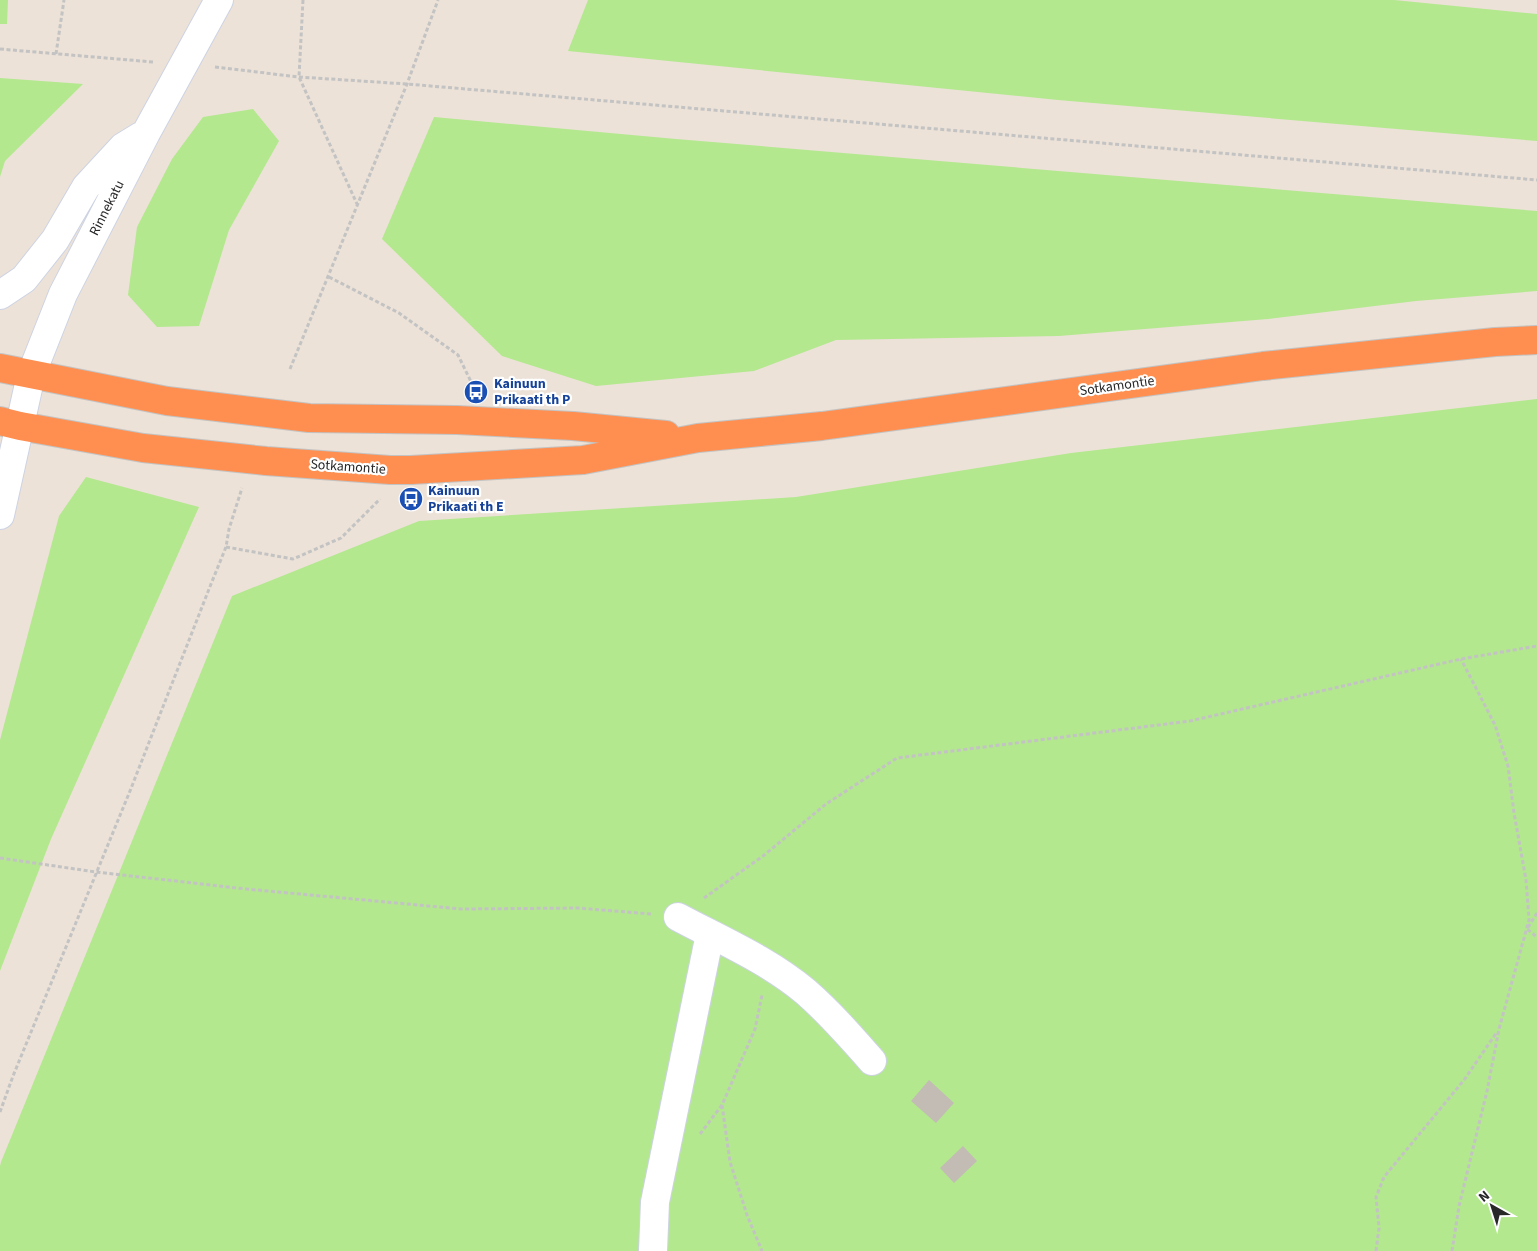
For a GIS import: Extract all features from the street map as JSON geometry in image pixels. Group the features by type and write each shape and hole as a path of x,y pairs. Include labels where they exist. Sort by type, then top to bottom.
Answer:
{"highway":[{"name":"Sotkamontie","path":"10,424 143,448 266,461 390,470 582,460 698,438 822,426 1263,366 1495,342 1537,340"},
{"name":"Sotkamontie","path":"0,368 167,400 309,418 457,420 573,426 698,438"}],"street":[{"name":"Rinnekatu","path":"0,515 10,424 63,294 146,133 219,0"},
{"path":"0,295 24,279 54,240 86,187 110,160 123,146 146,133"},
{"path":"678,917 768,966 804,991 840,1025 872,1061"},
{"path":"653,1251 655,1202 710,934"}],"path":[{"path":"56,54 64,0"},
{"path":"303,0 299,77 357,205"},
{"path":"290,369 407,84 438,0"},
{"path":"0,49 154,62"},
{"path":"210,66 299,77 407,84 1537,180"},
{"path":"329,277 399,314 458,355 476,392"},
{"path":"0,1112 226,547 228,529 242,487"},
{"path":"226,547 293,558 341,538 380,499 387,499"},
{"path":"0,858 96,872 246,889 461,909 578,908 678,917 763,856 826,804 897,758 1190,722 1461,659 1537,646"},
{"path":"1452,1251 1459,1206 1487,1092 1499,1029 1529,920 1526,880 1514,814 1508,766 1495,724 1461,659"},
{"path":"1527,929 1537,913"},
{"path":"1527,929 1537,937"},
{"path":"698,1137 722,1106 755,1030 768,966"},
{"path":"1376,1251 1379,1228 1376,1197 1384,1177 1464,1080 1499,1029"},
{"path":"722,1106 730,1162 747,1215 762,1251"}],"green space":[{"path":"0,0 8,0 7,24 0,24"},
{"path":"588,0 1394,0 1537,14 1537,141 1058,100 568,51"},
{"path":"0,78 83,84 5,161 0,177"},
{"path":"253,109 279,141 229,230 199,326 157,327 128,295 137,227 172,159 203,117"},
{"path":"434,117 1537,211 1537,291 1416,301 1268,319 1059,336 836,340 754,371 596,386 502,356 382,239"},
{"path":"1537,399 1537,1251 0,1251 1,1162 232,596 419,521 796,497 1071,453"},
{"path":"86,477 199,507 51,839 0,971 0,740 59,516"}],"building":[{"path":"929,1080 954,1103 936,1123 911,1101"},
{"path":"963,1146 977,1161 954,1183 940,1168"}],"place":[{"name":"Kainuun Prikaati th P","path":"476,392"},
{"name":"Kainuun Prikaati th E","path":"411,499"}]}
